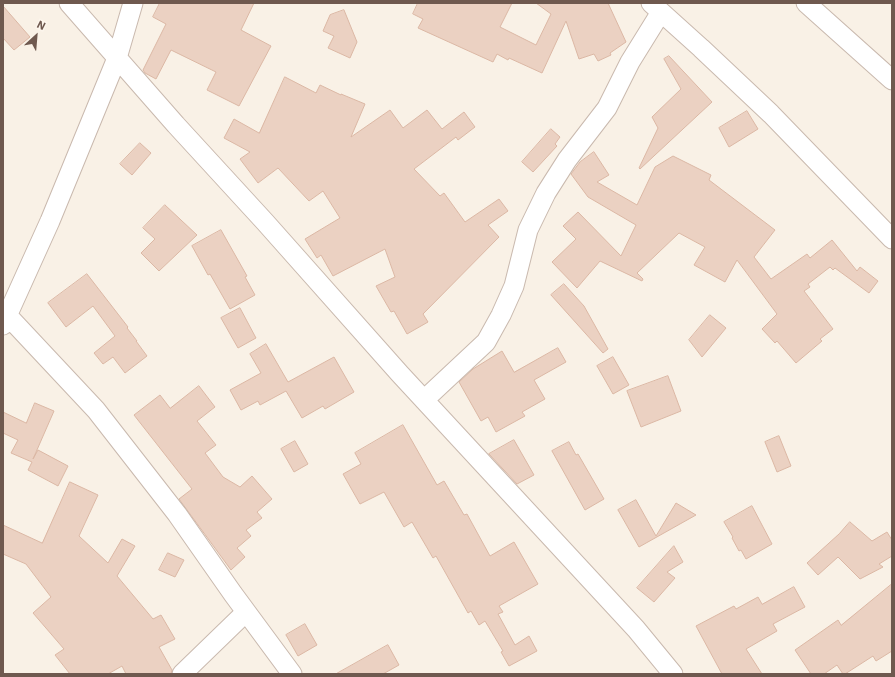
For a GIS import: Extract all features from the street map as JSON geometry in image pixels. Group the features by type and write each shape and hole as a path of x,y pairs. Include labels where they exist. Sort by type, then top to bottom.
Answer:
{"street":[{"path":"69,3 176,125 424,400 636,629 672,674"},
{"path":"133,3 117,58 50,221 5,320 96,410 177,514 292,674"},
{"path":"806,3 892,80"},
{"path":"424,400 486,342 502,315 514,286 528,230 546,192 567,160 607,108 656,8 771,114 892,239"},
{"path":"182,674 246,612"}],"building":[{"path":"160,3 254,3 241,30 271,46 239,106 207,90 216,72 171,50 156,79 145,73 143,70 166,24 153,17"},
{"path":"418,3 512,3 500,27 536,45 551,14 536,3 608,3 626,42 610,53 611,55 598,61 594,54 579,59 566,21 542,73 509,58 508,60 497,54 493,62 418,28 423,19 413,14"},
{"path":"3,6 30,37 14,50 3,38"},
{"path":"344,10 357,42 350,58 328,48 334,36 323,31 330,15"},
{"path":"669,56 712,102 640,169 639,168 658,128 652,117 681,89 664,59"},
{"path":"285,77 316,93 320,85 365,104 351,137 390,110 403,128 427,110 442,129 464,112 475,127 458,140 456,137 414,169 440,196 444,193 465,222 499,199 508,211 488,225 499,237 423,314 428,322 407,334 394,311 391,312 376,286 395,277 385,249 333,276 321,255 317,258 305,239 340,218 323,191 309,201 278,168 258,183 240,159 250,152 224,138 234,119 259,133"},
{"path":"747,111 758,129 729,147 719,128"},
{"path":"551,129 560,137 555,144 557,146 533,172 522,162"},
{"path":"140,143 151,153 132,175 120,164"},
{"path":"594,152 609,175 597,182 637,205 655,167 673,156 711,175 709,180 775,230 754,257 771,279 807,254 810,258 832,240 857,271 860,267 878,281 869,293 835,268 833,270 830,267 808,284 810,287 804,291 833,329 820,339 822,341 796,363 777,341 775,343 762,329 777,314 737,260 725,282 694,265 705,247 679,233 637,273 643,279 642,281 600,261 577,288 552,262 576,239 563,226 578,212 621,256 636,225 588,197 571,174 580,162"},
{"path":"165,205 197,235 159,271 141,253 155,239 143,228"},
{"path":"221,230 247,276 245,277 255,295 230,309 210,274 208,275 192,246"},
{"path":"87,274 128,327 127,328 147,356 125,373 113,357 103,364 94,353 115,336 93,306 66,327 48,303"},
{"path":"564,284 584,306 608,349 603,353 551,295"},
{"path":"240,308 256,338 238,348 221,318"},
{"path":"710,315 726,328 702,357 689,340"},
{"path":"266,344 288,382 334,357 354,392 325,409 323,406 302,418 286,391 260,405 258,401 241,410 230,390 261,373 250,354"},
{"path":"558,348 566,362 534,380 545,399 522,412 525,416 496,432 488,417 481,421 459,382 473,369 502,351 514,372"},
{"path":"613,357 629,385 613,394 597,366"},
{"path":"668,376 681,411 641,427 627,391"},
{"path":"199,386 215,407 197,421 216,445 205,453 223,477 240,487 252,476 272,499 257,512 262,518 246,530 251,536 237,548 245,557 231,570 179,499 192,489 134,415 160,395 170,408"},
{"path":"35,403 54,411 33,459 38,450 68,466 58,486 28,470 32,462 11,453 18,440 3,433 3,412 26,423"},
{"path":"403,425 437,485 444,481 464,515 467,514 490,556 514,542 538,584 499,606 503,612 498,614 515,645 529,636 537,651 509,666 501,652 503,651 485,621 479,625 471,611 468,613 436,556 433,558 412,522 404,527 384,492 360,504 343,474 361,464 355,453"},
{"path":"779,436 791,466 777,472 765,442"},
{"path":"514,440 534,475 517,484 489,454"},
{"path":"295,441 308,464 294,472 281,449"},
{"path":"569,442 576,455 578,454 604,499 585,510 552,451"},
{"path":"70,482 98,495 79,536 108,563 122,539 135,546 117,576 153,619 161,615 175,639 159,647 172,670 171,674 126,674 122,666 108,674 70,674 55,655 64,649 33,613 51,597 26,564 3,554 3,525 42,543"},
{"path":"636,500 656,536 676,503 696,515 639,547 618,510"},
{"path":"752,506 772,544 746,559 741,550 739,551 724,522"},
{"path":"850,522 872,541 887,532 892,540 892,556 879,564 883,567 860,579 838,557 818,575 807,563"},
{"path":"674,546 683,562 667,572 675,578 654,602 637,588"},
{"path":"168,553 184,560 175,577 159,570"},
{"path":"892,584 892,651 876,661 873,656 845,674 843,674 837,665 824,674 811,674 795,650 838,620 841,625"},
{"path":"794,587 805,607 773,624 777,631 746,649 762,674 722,674 696,626 734,606 736,609 758,597 762,604"},
{"path":"305,624 317,645 298,656 286,635"},
{"path":"388,645 399,665 383,674 336,674"}]}
